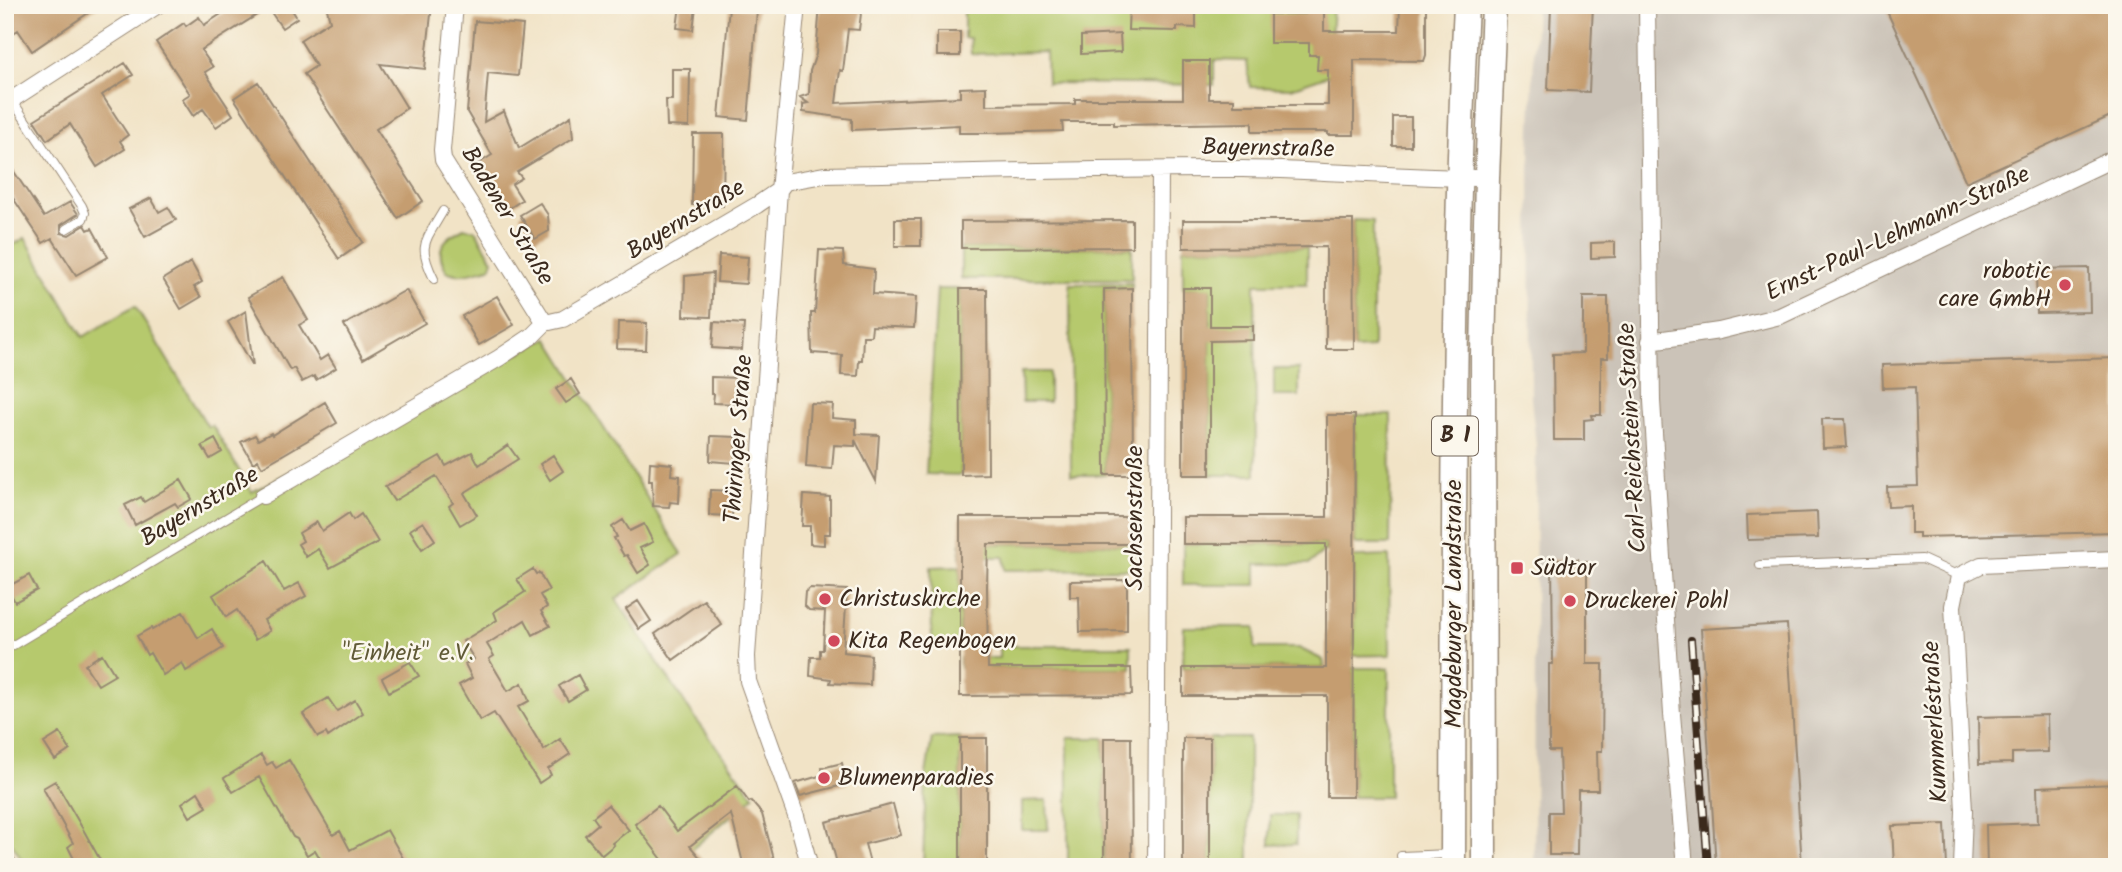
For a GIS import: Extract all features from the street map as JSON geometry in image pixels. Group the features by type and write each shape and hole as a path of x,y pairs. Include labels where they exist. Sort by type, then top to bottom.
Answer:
{"main road":[{"name":"Magdeburger Landstraße","path":"1453,861 1458,178 1466,5"},
{"name":"Magdeburger Landstraße","path":"1484,867 1483,354 1494,5"}],"street":[{"path":"8,102 159,5"},
{"name":"Badener Straße","path":"455,5 443,160 545,323"},
{"name":"Thüringer Straße","path":"797,5 779,190 747,656 748,681 796,816 810,867"},
{"name":"Carl-Reichstein-Straße","path":"1647,5 1650,341 1655,469 1685,867"},
{"name":"Ernst-Paul-Lehmann-Straße","path":"1650,341 1720,331 1780,316 2117,157"},
{"name":"Bayernstraße","path":"263,496 499,358 532,336 545,323 563,319 779,190 785,182 824,175 1160,170 1487,178"},
{"name":"Sachsenstraße","path":"1156,867 1160,170"},
{"path":"1959,576 1980,565 2117,559"},
{"name":"Kummerléstraße","path":"1959,576 1953,606 1964,811 1962,867"},
{"path":"5,859 10,867"}],"lane":[{"path":"8,102 82,206 83,219 66,229"},
{"path":"434,279 425,261 424,242 443,211"},
{"name":"Bayernstraße","path":"5,650 263,496"},
{"path":"1760,565 1922,559 1959,576"},
{"path":"1401,856 1453,861"}],"shaded area":[{"path":"1536,5 2117,5 2117,867 1534,867 1536,446 1531,398 1530,151"}],"green space":[{"path":"964,5 1333,5 1329,75 1291,88 1250,87 1247,61 1214,60 1214,85 1047,83 1046,52 971,54 970,38 964,38"},
{"path":"1353,220 1373,221 1373,348 1354,349"},
{"path":"464,228 475,230 493,260 490,268 460,274 446,270 441,259 442,247 448,238"},
{"name":"\"Einheit\" e.V.","path":"25,238 83,337 135,306 208,427 212,425 252,492 548,338 682,554 616,599 692,714 754,796 671,867 26,867 5,832 5,250"},
{"path":"1132,247 1132,279 961,279 961,248"},
{"path":"1307,247 1307,284 1255,284 1256,475 1210,475 1210,289 1183,288 1183,248"},
{"path":"1132,283 1132,288 1104,289 1105,475 1071,475 1070,284"},
{"path":"937,289 960,289 961,475 926,474"},
{"path":"1274,369 1299,369 1299,396 1274,396"},
{"path":"1021,372 1049,372 1049,402 1022,402"},
{"path":"1355,415 1391,415 1390,544 1355,544"},
{"path":"960,544 1132,544 1132,569 1005,570 1004,557 960,557"},
{"path":"1183,544 1326,544 1325,551 1309,564 1256,564 1256,585 1183,585"},
{"path":"1389,556 1390,655 1335,656 1354,646 1354,567 1332,558"},
{"path":"960,566 960,646 932,647 931,567"},
{"path":"1184,627 1255,627 1255,648 1299,648 1323,660 1324,668 1183,668"},
{"path":"999,646 1131,646 1131,668 960,668 960,658 999,658"},
{"path":"1353,668 1389,668 1389,797 1353,797"},
{"path":"960,737 960,867 923,867 926,774 932,738"},
{"path":"1068,738 1104,738 1104,867 1068,867"},
{"path":"1210,738 1249,738 1249,867 1210,867"},
{"path":"1047,800 1048,830 1022,830 1022,801"},
{"path":"1270,815 1296,815 1296,844 1270,845"}],"building":[{"path":"19,5 100,5 32,51 18,30 5,38 5,14"},
{"path":"235,5 289,5 297,18 282,28 268,8 201,50 213,67 205,72 233,115 216,127 203,109 193,116 182,99 190,94 156,42 184,23 186,26 199,17 204,25"},
{"path":"326,5 404,11 404,5 432,5 425,69 380,64 407,108 376,129 423,201 398,218 304,74 316,66 300,40 330,21"},
{"path":"680,5 696,7 693,30 677,28"},
{"path":"820,5 862,5 859,30 848,29 836,103 960,97 960,88 986,87 986,105 1075,104 1075,99 1183,99 1183,61 1209,61 1209,99 1234,99 1234,105 1328,105 1328,70 1317,70 1318,55 1309,55 1309,43 1270,43 1270,14 1305,14 1305,5 1324,5 1324,31 1399,31 1400,5 1426,5 1426,55 1424,61 1354,60 1354,135 1328,135 1328,132 1252,132 1252,123 1114,125 1114,122 1062,122 1063,131 986,133 959,133 959,125 852,130 852,119 803,112 803,104 808,103 800,97 809,94"},
{"path":"1129,5 1153,5 1152,9 1196,9 1196,28 1177,27 1177,31 1128,30"},
{"path":"1551,5 1593,5 1589,92 1548,90"},
{"path":"1884,5 2117,5 2117,113 1966,182"},
{"path":"729,7 757,10 748,120 719,117"},
{"path":"475,21 523,25 518,76 488,73 484,122 504,111 519,148 571,116 573,138 517,172 522,178 512,184 522,200 505,211 476,165 492,155 467,112"},
{"path":"937,32 960,32 960,56 937,56"},
{"path":"1120,34 1121,52 1081,54 1081,36"},
{"path":"125,63 133,75 102,95 128,135 120,141 125,149 97,167 70,124 47,140 34,120"},
{"path":"672,69 690,69 689,127 667,126 666,100 672,100"},
{"path":"258,82 363,242 339,259 234,98"},
{"path":"1393,117 1411,117 1411,146 1393,146"},
{"path":"693,134 724,134 723,206 692,205"},
{"path":"5,158 44,217 70,202 78,214 61,225 61,233 69,235 85,225 88,230 92,228 108,257 76,275 52,238 43,243 5,186"},
{"path":"151,198 159,212 168,207 176,220 145,237 129,209"},
{"path":"540,203 548,215 549,231 535,239 520,215"},
{"path":"895,219 921,219 921,246 895,246"},
{"path":"1132,220 1132,247 961,248 961,221"},
{"path":"1183,220 1353,220 1354,349 1326,349 1326,247 1183,248"},
{"path":"1615,242 1615,257 1591,258 1591,243"},
{"path":"819,250 843,251 844,265 874,269 873,294 916,297 914,328 872,326 871,336 863,336 858,376 841,375 842,355 812,353 811,313 815,313"},
{"path":"719,255 748,257 746,284 717,282"},
{"path":"191,262 202,282 194,287 201,297 181,309 163,279"},
{"path":"2089,268 2090,312 2037,313 2036,269"},
{"path":"713,273 711,317 684,316 685,276"},
{"path":"283,277 308,320 299,325 320,360 328,355 336,368 316,380 314,376 302,382 294,368 290,370 248,297"},
{"path":"1132,288 1133,475 1105,475 1104,289"},
{"path":"1183,288 1210,288 1210,326 1253,326 1253,340 1210,341 1210,475 1183,475"},
{"path":"960,289 987,289 988,474 961,475"},
{"path":"406,290 425,323 363,359 344,325"},
{"path":"497,296 514,325 479,345 462,316"},
{"path":"1583,297 1608,297 1608,358 1601,358 1601,415 1592,415 1593,419 1584,420 1584,440 1554,440 1553,354 1583,353"},
{"path":"246,311 253,366 228,322"},
{"path":"618,322 647,323 646,350 617,349"},
{"path":"714,322 744,324 742,350 712,348"},
{"path":"2117,358 2117,532 1919,537 1919,533 1911,533 1911,506 1888,507 1887,487 1918,486 1915,387 1883,388 1882,365"},
{"path":"711,377 740,378 739,404 713,403"},
{"path":"571,379 580,394 566,403 556,389"},
{"path":"325,402 337,423 262,467 258,460 253,463 241,442 255,435 258,440 271,433 272,435"},
{"path":"810,403 833,404 832,418 856,420 856,434 879,435 876,481 855,440 855,446 834,445 832,469 806,467"},
{"path":"1327,415 1355,415 1353,797 1327,797 1327,696 1183,696 1183,668 1326,668 1326,544 1183,544 1183,517 1327,517"},
{"path":"1822,419 1845,419 1847,447 1823,448"},
{"path":"711,436 737,437 735,463 710,461"},
{"path":"215,439 222,452 210,459 202,446"},
{"path":"508,445 518,459 464,493 477,515 460,525 449,506 453,503 436,476 394,501 385,487 440,456 446,466 472,452 479,465"},
{"path":"553,455 563,471 550,480 540,464"},
{"path":"650,462 672,464 671,475 680,476 679,503 670,502 669,507 653,506 652,481 649,481"},
{"path":"181,480 192,499 178,507 175,503 135,525 125,505 141,497 144,502"},
{"path":"710,490 733,491 732,516 709,515"},
{"path":"804,495 830,497 830,534 824,534 824,545 810,544 810,526 802,526"},
{"path":"1817,512 1818,538 1748,540 1747,515"},
{"path":"349,513 353,520 361,514 378,542 330,568 318,549 306,557 298,544 303,541 299,533 317,522 322,531"},
{"path":"960,517 1132,517 1132,544 988,544 987,587 988,668 1131,668 1132,695 960,696"},
{"path":"623,520 630,531 644,524 653,542 640,548 650,565 638,573 614,538 617,537 612,527"},
{"path":"423,522 435,540 422,549 410,530"},
{"path":"1552,559 1578,559 1578,562 1587,562 1587,664 1603,664 1602,751 1597,751 1598,790 1578,790 1577,855 1549,855 1549,812 1561,812 1559,751 1549,751 1549,664 1553,664"},
{"path":"266,561 284,591 299,583 306,596 264,620 270,631 255,640 237,610 226,617 213,595"},
{"path":"533,569 536,574 539,573 549,590 540,595 547,607 541,611 550,626 533,635 525,620 487,644 494,656 489,659 508,691 522,683 529,701 518,707 544,750 560,739 570,754 548,769 551,775 539,783 494,713 480,721 459,685 472,678 465,664 474,659 463,641 497,620 494,612 525,592 517,579"},
{"path":"29,575 37,590 15,602 7,587"},
{"path":"1127,580 1127,631 1080,632 1079,597 1070,597 1070,581"},
{"path":"810,588 847,590 843,652 871,655 870,685 830,683 831,679 810,676 811,657 820,657 820,650 823,650 825,611 809,610 804,605 805,592"},
{"path":"704,600 722,625 673,660 655,634"},
{"path":"638,601 651,621 639,629 626,609"},
{"path":"183,612 198,638 212,629 223,648 186,671 182,663 163,675 150,653 147,655 137,636"},
{"path":"1787,624 1802,867 1716,867 1701,629"},
{"path":"102,654 115,675 98,685 85,665"},
{"path":"410,662 419,676 389,692 382,678"},
{"path":"578,675 586,690 568,701 559,686"},
{"path":"328,698 337,711 355,700 363,713 328,737 326,733 318,737 303,714"},
{"path":"2047,715 2048,752 2012,753 2012,763 1979,764 1978,717"},
{"path":"60,733 70,750 55,760 44,743"},
{"path":"960,738 987,738 987,867 960,867"},
{"path":"1104,738 1131,738 1132,867 1104,867"},
{"path":"1183,738 1210,738 1210,867 1183,867"},
{"path":"261,755 267,765 272,762 276,768 289,760 333,835 340,831 350,850 387,830 408,867 325,867 315,850 307,855 293,837 259,777 233,792 224,778"},
{"path":"842,763 847,784 800,796 795,783 823,775 822,768"},
{"path":"55,781 104,867 78,867 68,847 73,843 43,788"},
{"path":"2117,784 2117,867 1987,867 1986,825 2038,823 2037,787"},
{"path":"737,786 762,814 776,867 744,867 731,814 690,846 708,867 668,867 635,824 658,806 677,831"},
{"path":"198,792 207,807 190,817 182,803"},
{"path":"893,804 901,835 865,844 871,867 838,867 826,822"},
{"path":"608,805 629,830 602,855 585,835 598,824 593,817"},
{"path":"1945,824 1947,867 1894,867 1892,826"}],"railway":[{"path":"1691,640 1708,867"}],"place":[{"name":"robotic care GmbH","path":"2065,285"},
{"name":"Südtor","path":"1517,568"},
{"name":"Christuskirche","path":"825,599"},
{"name":"Druckerei Pohl","path":"1570,601"},
{"name":"Kita Regenbogen","path":"834,641"},
{"name":"Blumenparadies","path":"824,778"}]}
